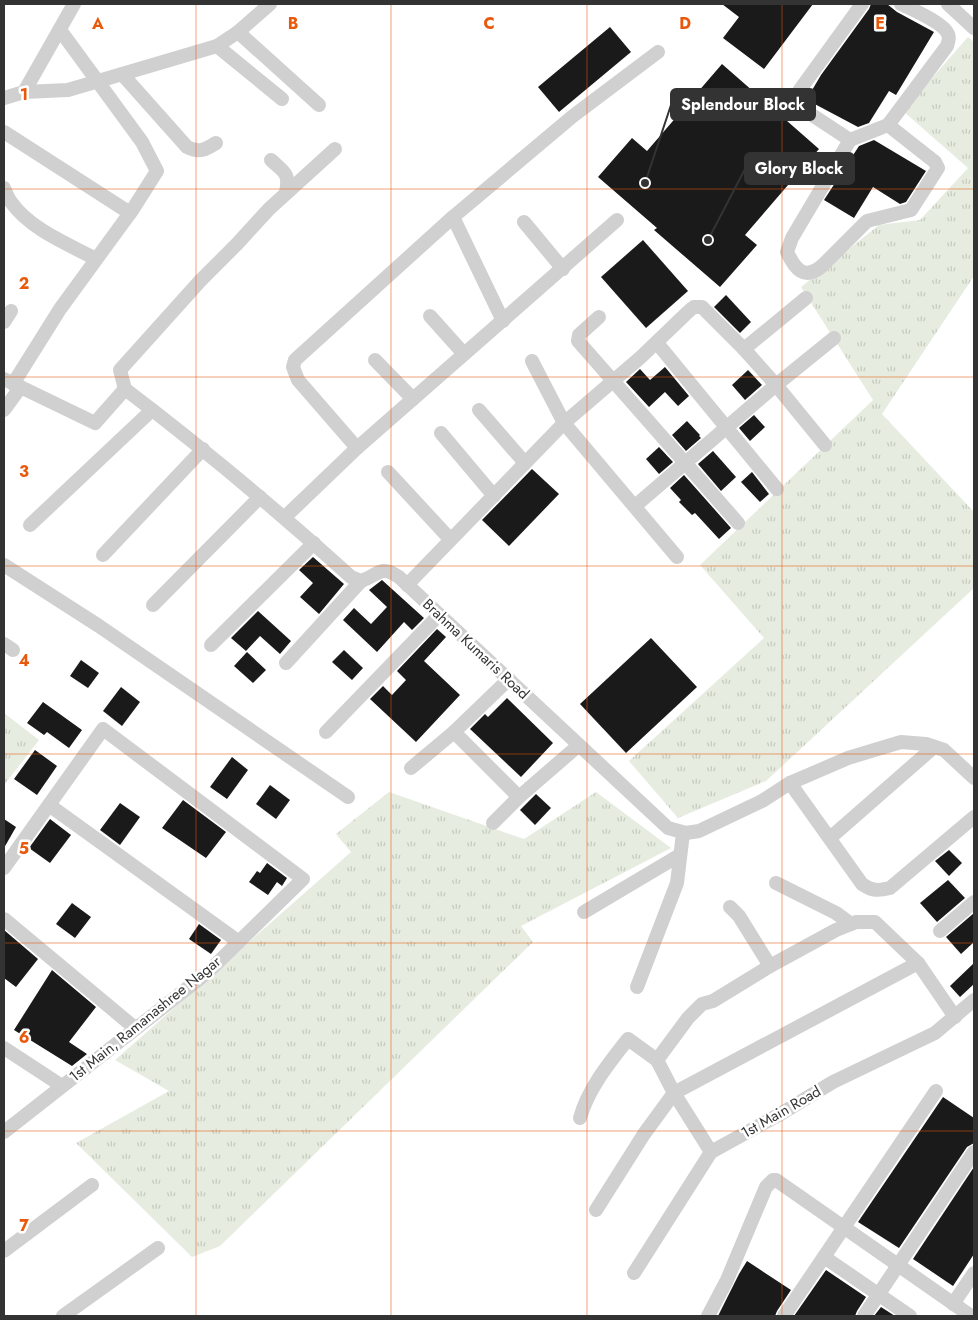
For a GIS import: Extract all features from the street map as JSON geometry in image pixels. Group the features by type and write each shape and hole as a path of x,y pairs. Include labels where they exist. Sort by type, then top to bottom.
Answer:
{"street":[{"path":"24,92 74,4"},
{"path":"4,98 24,92 68,90 217,46 238,32 270,4"},
{"path":"850,140 803,109 798,97 799,90 862,4"},
{"path":"888,125 935,162 938,168 910,210 867,221 816,272 808,274 800,271 792,262 787,252 792,238 850,140 888,125 947,46 949,40 945,30 901,4"},
{"path":"945,30 956,11 974,28"},
{"path":"4,410 12,384 60,310 130,213 157,171 142,142 60,30"},
{"path":"238,32 319,105"},
{"path":"217,46 282,99"},
{"path":"357,448 298,380 292,367 295,360 453,217 573,116 658,52"},
{"path":"122,74 187,147 200,151 216,144"},
{"path":"4,132 130,213"},
{"path":"286,663 361,581 351,577 285,517 203,449 125,389 120,370 200,281 286,192 334,149"},
{"path":"271,160 286,175 288,180 286,192"},
{"path":"4,188 10,202 30,221 96,259"},
{"path":"453,217 503,321"},
{"path":"285,517 357,448 617,220"},
{"path":"524,222 563,269"},
{"path":"744,349 806,298"},
{"path":"407,585 564,423 657,343 694,307 698,306 706,311 744,349 825,445"},
{"path":"430,316 464,354"},
{"path":"599,316 579,335 578,341 738,523"},
{"path":"635,506 776,385 834,338"},
{"path":"657,343 777,490"},
{"path":"375,360 413,399"},
{"path":"532,361 564,423 678,557"},
{"path":"12,384 95,423 125,389"},
{"path":"30,525 152,410"},
{"path":"479,410 525,463"},
{"path":"441,433 494,496"},
{"path":"103,555 203,449"},
{"path":"388,472 450,540"},
{"path":"153,605 260,497"},
{"path":"212,645 314,543"},
{"path":"4,565 99,626 348,797"},
{"name":"Brahma Kumaris Road","path":"361,581 380,571 389,570 668,828 683,833"},
{"path":"326,732 439,615"},
{"path":"411,768 454,732 509,679"},
{"name":"1st Main, Ramanashree Nagar","path":"4,1132 208,972 303,879 103,729 49,805"},
{"path":"454,732 519,797"},
{"path":"638,987 677,883 683,833 699,831 762,801 790,783 848,758 901,742 926,744 944,750 974,778"},
{"path":"493,823 519,797 579,745"},
{"path":"830,838 934,747"},
{"path":"790,783 862,884 871,890 880,891 890,888 974,817"},
{"path":"4,868 49,805 238,942"},
{"path":"584,912 680,855"},
{"path":"776,883 836,913 851,924"},
{"path":"940,931 974,902"},
{"path":"730,907 739,916 770,966"},
{"path":"4,919 135,1028"},
{"path":"657,1060 688,1018 702,1004 713,1001 770,966 836,930 856,922 875,922 918,963 955,1017"},
{"path":"596,1210 644,1134 674,1093 918,963"},
{"name":"1st Main Road","path":"634,1273 711,1152 833,1082 935,1033 974,1000"},
{"path":"580,1118 585,1101 612,1059 628,1039 657,1060 674,1093 711,1152"},
{"path":"4,1048 62,1086"},
{"path":"784,1316 936,1091"},
{"path":"864,1316 974,1152"},
{"path":"708,1316 728,1280 764,1190 770,1181 776,1180 971,1316"},
{"path":"4,1250 92,1185"},
{"path":"63,1316 158,1248"},
{"path":"824,1257 910,1316"},
{"path":"953,1304 974,1273"}],"green space":[{"path":"968,37 974,42 974,276 882,414 974,512 974,588 766,781 678,818 629,761 764,638 700,565 873,400 801,287 879,225 920,220 968,168 903,111"},
{"path":"4,713 39,740 4,785"},
{"path":"389,792 524,839 596,792 671,848 521,926 533,942 220,1246 192,1257 76,1143 169,1091 115,1060 351,852 336,834"}],"building":[{"path":"722,4 813,4 764,69 723,38 739,17"},
{"path":"871,4 887,4 897,12 934,32 896,95 889,91 869,123 858,127 809,101 808,97 821,75"},
{"path":"610,27 631,52 559,112 538,87"},
{"path":"722,64 819,149 745,235 757,245 720,287 654,230 657,228 598,177 632,138 647,151"},
{"path":"874,140 926,171 906,202 900,204 873,187 854,218 824,200 859,146"},
{"path":"643,240 688,291 646,328 601,277"},
{"path":"726,295 751,322 740,333 714,307"},
{"path":"665,367 689,396 678,406 665,392 649,407 626,382 640,369 650,380"},
{"path":"748,370 762,385 745,400 732,385"},
{"path":"754,415 765,427 750,441 739,428"},
{"path":"687,421 701,438 686,451 672,435"},
{"path":"659,447 673,462 659,474 646,459"},
{"path":"713,451 736,477 721,491 698,464"},
{"path":"532,469 559,494 509,546 482,520"},
{"path":"752,472 769,494 760,502 741,482"},
{"path":"684,475 731,528 719,539 695,513 692,515 679,502 681,500 670,488"},
{"path":"313,557 344,584 319,614 300,597 313,583 299,570"},
{"path":"382,580 424,618 412,630 404,622 377,652 343,620 354,608 372,623 387,607 369,590"},
{"path":"258,611 291,641 280,654 260,636 246,651 231,638"},
{"path":"437,629 446,637 424,661 460,695 416,742 370,699 383,686 392,695 406,680 397,671"},
{"path":"651,638 697,687 626,753 580,704"},
{"path":"344,650 363,668 352,680 332,662"},
{"path":"247,652 266,670 253,683 234,666"},
{"path":"81,660 99,673 88,688 70,676"},
{"path":"121,687 140,702 122,726 103,711"},
{"path":"507,698 553,743 521,777 470,729 485,714 488,717"},
{"path":"43,702 82,730 69,748 47,732 44,735 27,723"},
{"path":"35,750 57,766 37,795 14,779"},
{"path":"232,757 248,770 227,799 210,787"},
{"path":"270,785 290,800 276,819 256,804"},
{"path":"536,794 551,808 535,825 520,810"},
{"path":"183,800 226,832 206,858 162,828"},
{"path":"120,803 140,817 120,845 100,830"},
{"path":"4,819 16,827 4,848"},
{"path":"50,819 71,835 50,863 29,848"},
{"path":"949,850 962,863 949,876 935,861"},
{"path":"267,863 287,878 282,886 277,882 268,895 249,882 257,871 260,873"},
{"path":"948,880 965,898 937,922 920,903"},
{"path":"72,903 91,917 75,938 56,924"},
{"path":"974,913 974,942 961,954 946,937"},
{"path":"199,924 221,940 211,954 189,939"},
{"path":"4,930 38,959 16,987 4,978"},
{"path":"974,963 974,984 960,997 950,986"},
{"path":"52,970 96,1007 69,1042 87,1054 72,1066 14,1030"},
{"path":"943,1097 974,1118 974,1143 967,1147 899,1248 858,1222"},
{"path":"974,1167 974,1254 953,1286 913,1259"},
{"path":"747,1261 791,1290 775,1316 718,1316 739,1274"},
{"path":"826,1270 866,1297 855,1316 794,1316"},
{"path":"881,1307 895,1316 874,1316"}],"place":[{"name":"Splendour Block","path":"645,183"},
{"name":"Glory Block","path":"708,240"}]}
